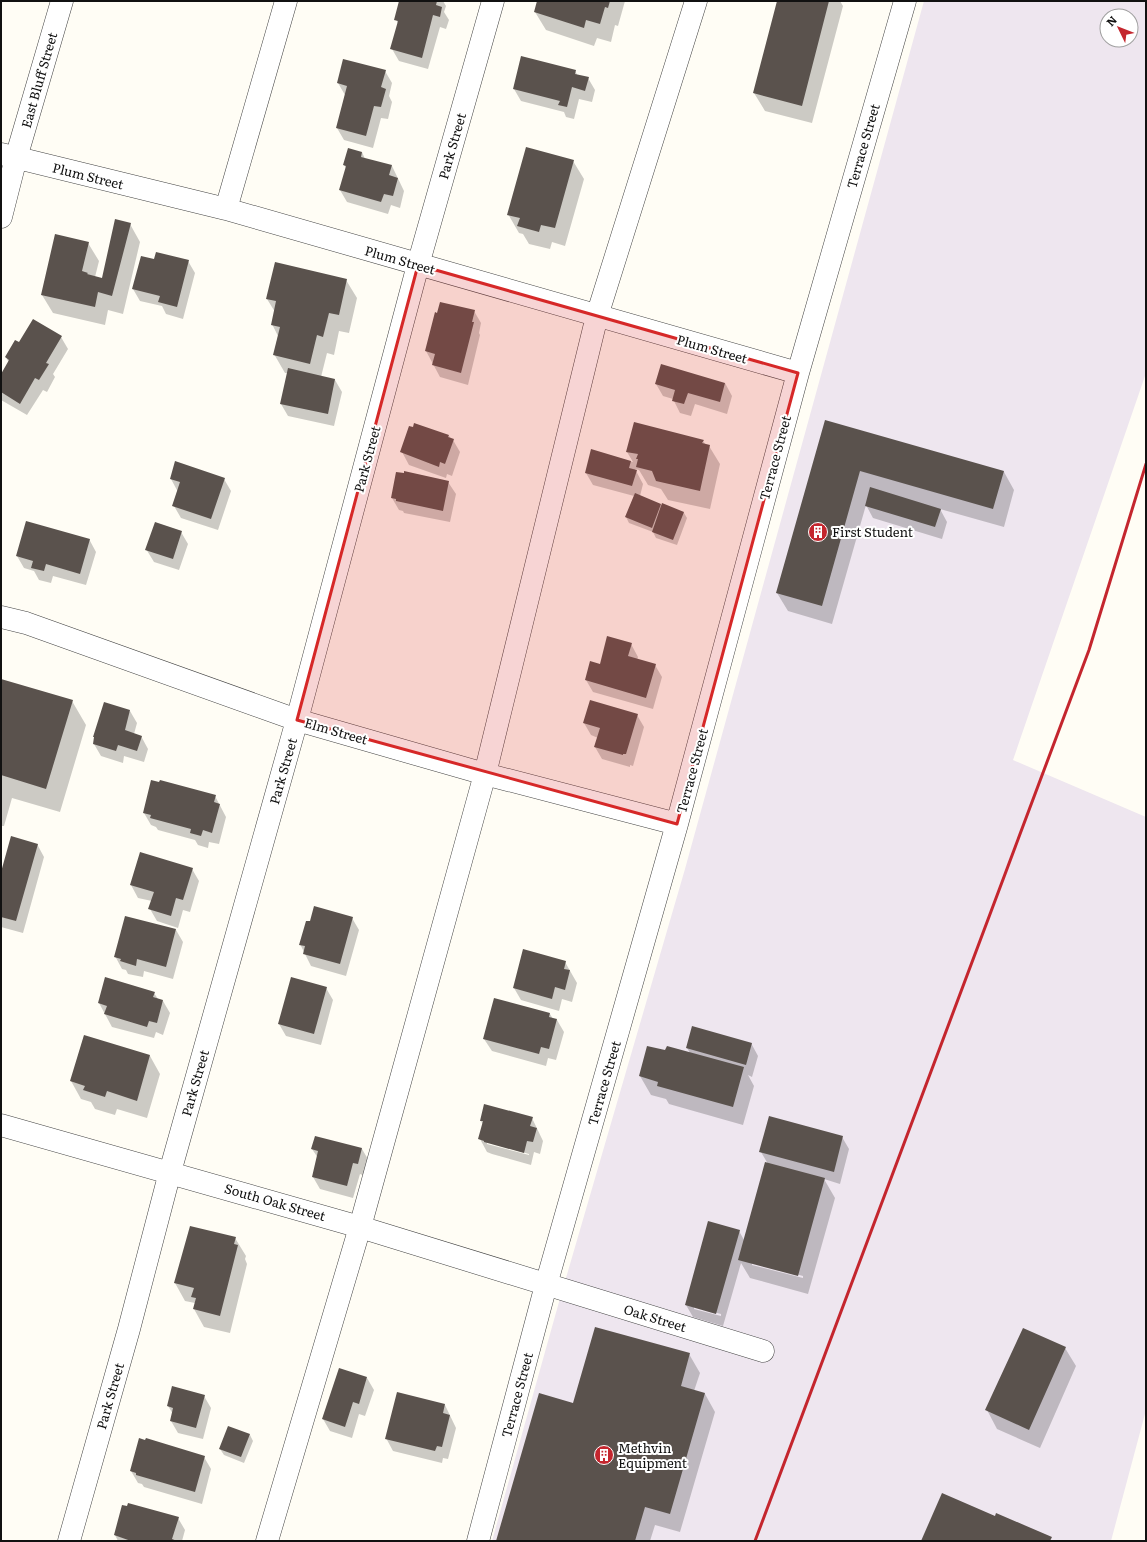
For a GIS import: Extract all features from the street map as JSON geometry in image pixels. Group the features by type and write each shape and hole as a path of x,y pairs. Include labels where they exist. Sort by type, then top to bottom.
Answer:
{"street":[{"name":"East Bluff Street","path":"1,218 9,156 62,1"},
{"path":"226,209 286,1"},
{"name":"Park Street","path":"69,1541 129,1329 170,1172 297,720 418,265 493,1"},
{"path":"267,1541 360,1227 485,774 597,316 696,1"},
{"name":"Terrace Street","path":"478,1541 546,1285 677,824 798,373 905,1"},
{"name":"Plum Street","path":"9,156 226,209 798,373"},
{"name":"Elm Street","path":"1,617 26,623 297,720 485,774 677,824"},
{"name":"South Oak Street","path":"1,1125 360,1227 546,1285"},
{"name":"Oak Street","path":"546,1285 763,1351"}],"highlighted area":[{"path":"418,265 798,373 677,824 297,720"}],"shaded area":[{"path":"924,1 1146,1 1146,373 1013,760 1146,817 1146,1410 1111,1541 492,1541 559,1302 685,869"}],"building":[{"path":"399,1 437,1 436,5 442,7 440,17 433,15 422,58 390,49 398,21 394,20"},
{"path":"537,1 610,1 608,8 605,7 600,24 586,20 584,28 534,12"},
{"path":"777,1 829,1 802,106 753,93"},
{"path":"521,56 576,70 575,74 589,77 585,91 572,87 567,107 558,105 560,101 513,89"},
{"path":"343,59 386,70 381,87 386,89 381,107 374,106 366,136 336,128 347,86 337,83"},
{"path":"526,147 574,160 555,228 541,225 539,232 517,226 520,218 507,215"},
{"path":"348,148 362,152 361,157 392,165 389,175 398,178 393,196 384,194 381,202 339,190 346,166 343,165"},
{"path":"115,219 131,223 112,296 98,292 95,307 41,295 55,234 89,242 82,271 102,278"},
{"path":"156,252 189,260 177,307 158,302 160,296 132,289 141,256 154,259"},
{"path":"275,262 347,279 339,315 329,313 323,337 317,335 310,364 273,355 280,327 271,325 276,301 266,299"},
{"path":"440,302 475,310 472,322 474,322 461,373 432,365 435,354 425,351 435,312 437,313"},
{"path":"33,319 62,336 46,363 49,364 39,380 35,378 20,404 1,392 1,374 9,360 5,357 15,340 19,342"},
{"path":"661,364 725,383 720,402 688,393 684,404 672,401 675,390 655,384"},
{"path":"288,368 335,379 328,414 280,404"},
{"path":"825,420 1004,471 993,509 860,471 822,606 776,593"},
{"path":"634,422 704,440 702,443 710,445 700,491 656,481 652,471 636,467 638,459 636,459 638,454 626,452"},
{"path":"414,423 449,435 448,437 454,439 445,464 440,462 439,467 400,452 409,426 413,427"},
{"path":"591,449 631,461 629,468 637,470 632,486 585,473"},
{"path":"175,461 225,478 211,519 172,506 180,482 170,479"},
{"path":"404,471 449,481 443,511 396,501 396,499 391,498 396,472 404,473"},
{"path":"870,487 941,509 935,527 865,506"},
{"path":"635,493 661,504 652,528 625,517"},
{"path":"662,503 684,512 673,540 652,532"},
{"path":"26,521 90,539 80,574 46,564 44,571 31,568 33,561 16,556"},
{"path":"155,522 182,531 173,559 145,550"},
{"path":"607,636 632,643 628,656 656,664 646,698 585,680 590,661 600,664"},
{"path":"1,679 73,700 46,789 1,775"},
{"path":"590,700 638,714 626,754 623,755 594,747 600,728 583,723"},
{"path":"104,702 130,710 125,730 142,736 137,751 118,745 116,751 93,744 93,737"},
{"path":"151,780 159,782 160,780 216,795 214,802 220,804 212,833 203,830 201,836 190,833 191,829 150,818 151,815 143,813"},
{"path":"11,836 38,844 16,921 1,917 1,872"},
{"path":"140,852 193,868 183,900 176,898 171,916 148,909 154,892 130,885"},
{"path":"314,906 353,917 340,964 303,954 305,946 299,945 306,921 310,921"},
{"path":"125,916 176,929 166,967 137,959 136,966 120,961 121,959 114,957"},
{"path":"523,949 566,961 564,969 570,970 565,990 555,987 552,999 513,988"},
{"path":"105,977 155,992 153,997 163,1000 157,1023 149,1021 147,1027 104,1014 107,1006 98,1003"},
{"path":"291,977 327,987 314,1034 278,1024"},
{"path":"494,998 550,1013 549,1017 557,1019 549,1049 541,1047 539,1054 483,1039"},
{"path":"692,1026 752,1043 746,1065 686,1048"},
{"path":"84,1035 150,1055 137,1101 107,1091 105,1097 83,1090 85,1086 70,1081"},
{"path":"647,1046 665,1050 667,1046 744,1067 733,1107 657,1086 658,1082 639,1076"},
{"path":"484,1104 533,1117 530,1126 537,1128 533,1142 527,1141 524,1153 478,1139 483,1121 480,1121"},
{"path":"769,1116 843,1136 834,1172 759,1152"},
{"path":"315,1136 362,1148 358,1164 353,1163 347,1186 312,1177 318,1151 311,1149"},
{"path":"765,1162 825,1178 798,1276 738,1260"},
{"path":"708,1221 740,1230 716,1314 685,1305"},
{"path":"190,1226 236,1237 234,1244 238,1245 220,1316 193,1309 196,1298 191,1297 194,1288 174,1283"},
{"name":"Methvin Equipment","path":"595,1327 690,1353 681,1386 705,1393 670,1514 645,1507 635,1541 496,1541 539,1393 573,1403"},
{"path":"1023,1328 1066,1347 1029,1430 985,1410"},
{"path":"339,1368 367,1377 359,1404 353,1402 345,1427 322,1419"},
{"path":"172,1386 205,1395 196,1428 170,1421 173,1408 167,1406"},
{"path":"397,1392 445,1404 443,1413 450,1415 442,1447 437,1446 435,1451 385,1439"},
{"path":"228,1426 250,1434 241,1457 219,1449"},
{"path":"139,1438 145,1440 146,1438 205,1456 195,1492 136,1475 136,1473 130,1471"},
{"path":"942,1493 995,1516 996,1513 1052,1537 1050,1541 921,1541"},
{"path":"128,1503 179,1517 172,1539 177,1541 131,1541 114,1535 122,1505 127,1506"}],"railway":[{"path":"755,1541 1089,650 1146,464"}],"place":[{"name":"First Student","path":"818,532"},
{"name":"Methvin Equipment","path":"604,1455"}]}
